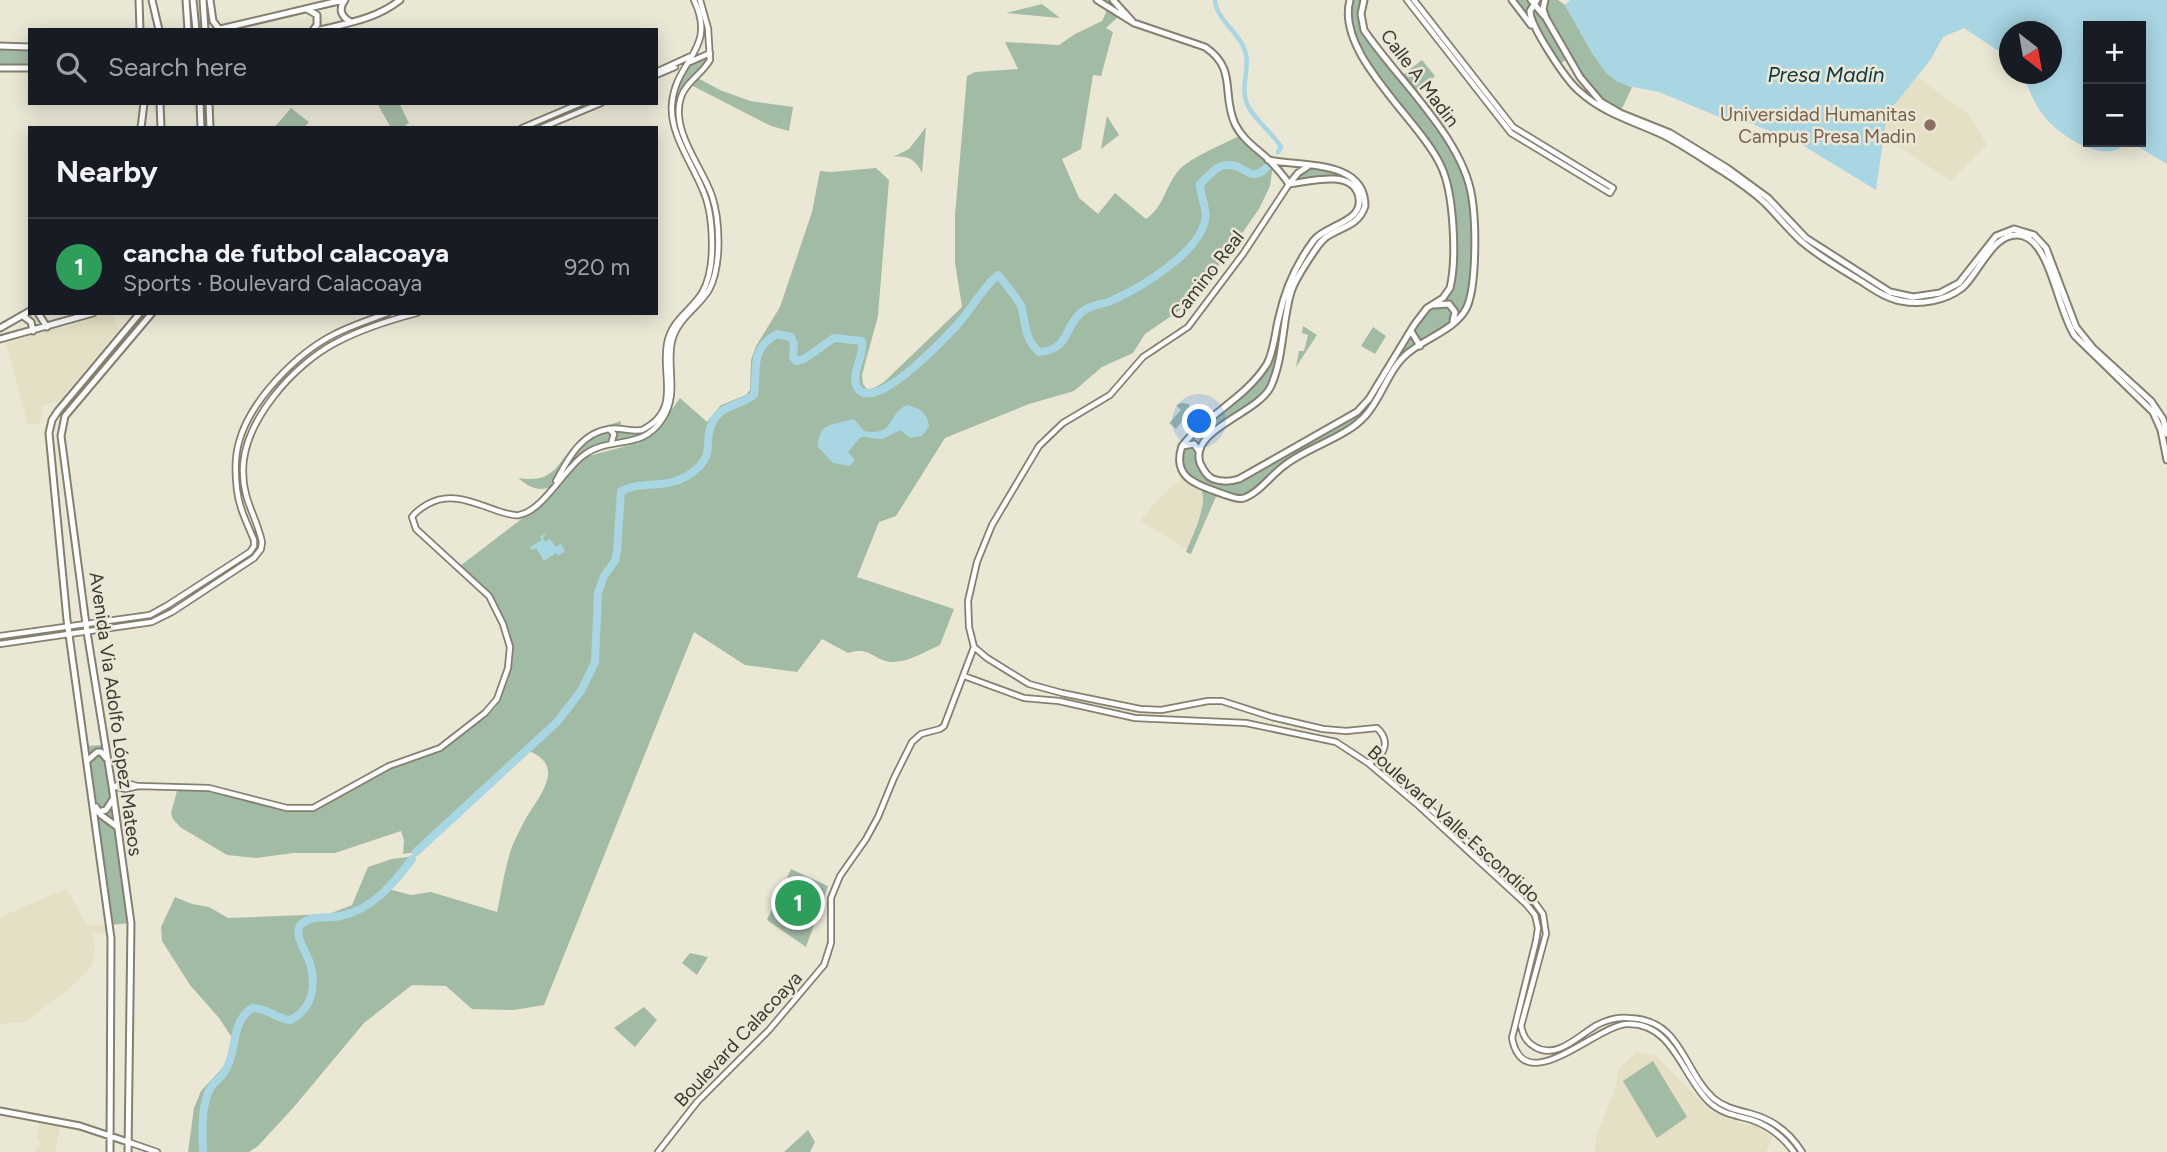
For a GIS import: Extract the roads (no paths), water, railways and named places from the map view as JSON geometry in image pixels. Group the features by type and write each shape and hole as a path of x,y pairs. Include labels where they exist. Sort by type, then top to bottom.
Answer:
{"main road":[{"path":"139,0 140,28"},
{"path":"152,0 159,28"},
{"path":"186,0 188,28"},
{"path":"193,0 196,28"},
{"path":"203,0 205,28"},
{"path":"210,0 216,28"},
{"path":"238,28 344,0"},
{"path":"344,0 341,13 344,18 353,22"},
{"path":"328,28 388,9 400,0"},
{"path":"1097,0 1134,23 1205,47 1215,54 1226,70 1235,125 1241,135 1270,160 1289,184"},
{"path":"1114,0 1134,23"},
{"path":"1182,446 1194,444 1208,476 1222,482 1239,479 1357,412 1369,399 1429,307 1448,293 1452,282 1452,204 1445,175 1433,152 1391,99 1352,37 1347,20 1350,0"},
{"name":"Calle A Madin","path":"1364,0 1361,14 1364,30 1446,137 1465,172 1473,207 1473,290 1465,310 1452,324"},
{"path":"1512,0 1544,41"},
{"path":"1545,0 1543,9 1546,18"},
{"path":"1534,1 1530,16 1544,41 1573,85 1597,106 1620,119 1668,138 1724,172 1764,202 1810,247 1890,298 1923,302 1944,297 1969,280 1999,242 2014,235 2031,239 2041,250 2071,330 2089,352 2153,412 2161,430 2167,460"},
{"path":"1534,1 1568,59 1601,102 1620,113 1670,133 1727,168 1768,198 1813,244 1884,289 1900,296 1922,297 1950,289 1964,277 1996,236 2014,229 2034,235 2046,248 2076,327 2093,348 2151,401 2163,419 2167,434"},
{"path":"306,9 317,15 314,28"},
{"path":"0,46 28,47"},
{"path":"1558,64 1568,59"},
{"path":"0,68 28,68"},
{"path":"141,126 144,105"},
{"path":"160,105 162,126"},
{"path":"200,105 201,126"},
{"path":"209,105 210,126"},
{"path":"1199,451 1212,433 1264,398 1276,371 1289,299 1296,280 1319,244 1330,235 1356,222 1365,206 1365,197 1357,181 1335,169 1270,160"},
{"path":"1313,166 1322,172 1318,180"},
{"path":"1289,184 1298,173 1313,166"},
{"path":"1289,184 1339,179 1350,183 1358,194 1358,207 1352,216 1318,236 1293,273 1284,294 1269,361 1236,400 1182,446 1181,470 1188,479 1238,499 1250,495 1294,458 1348,429 1364,417 1401,360 1452,324 1455,312 1450,304 1429,307"},
{"path":"0,328 28,312"},
{"path":"39,315 47,327"},
{"path":"0,339 86,315"},
{"name":"Avenida Via Adolfo López Mateos","path":"110,1152 111,938 68,635 57,537 50,426 58,411 138,315"},
{"name":"Avenida Via Adolfo López Mateos","path":"128,1152 131,923 87,632 62,427 65,416 150,315"},
{"path":"23,316 31,321 33,331"},
{"path":"1411,331 1420,346"},
{"path":"1260,372 1270,375 1271,386"},
{"path":"1236,400 1238,410 1247,410"},
{"path":"1259,468 1267,471 1267,480"},
{"path":"87,762 91,755 97,752 104,755 108,761"},
{"path":"98,812 106,810 114,798"},
{"path":"93,801 98,812 117,827"},
{"path":"0,1111 50,1119 110,1134 128,1142"}],"street":[{"path":"552,488 579,444 589,436 609,429 642,430 660,416 666,404 668,386 668,338 675,322 701,294 710,271 712,243 709,210 702,187 679,136 672,109 673,95 684,68 698,49 701,40 701,22 694,0"},
{"path":"112,786 127,789 138,786 209,788 304,810 324,804 399,761 447,744 485,713 497,699 508,668 510,647 499,612 489,596 416,529 412,517 415,512 433,501 454,497 506,514 521,515 534,507 585,453 645,436 663,418 672,393 670,357 674,332 708,292 715,273 718,239 714,204 681,125 680,105 687,84 707,65 710,50 700,0"},
{"path":"1407,0 1511,133 1529,141 1613,188 1610,193 1529,141 1517,131 1414,0"},
{"path":"658,72 687,60 698,49 710,50"},
{"path":"658,72 689,62 710,50"},
{"path":"679,81 687,84"},
{"path":"527,126 576,105"},
{"path":"546,126 596,105"},
{"name":"Camino Real","path":"974,647 967,613 977,562 992,525 1035,453 1063,423 1110,395 1143,357 1188,327 1243,254 1289,184"},
{"path":"0,636 141,617 158,611 250,552 254,546 239,505 236,488 237,454 247,424 276,382 306,353 332,336 383,315"},
{"path":"0,644 138,625 162,618 254,558 261,549 260,536 247,502 243,470 248,438 264,411 287,381 311,359 336,342 409,315"},
{"path":"609,429 614,438 611,444"},
{"path":"964,676 974,647 1021,680 1140,709 1170,710 1222,701 1247,710 1338,731 1377,728 1383,734 1385,747 1380,757 1368,763"},
{"name":"Boulevard Valle Escondido","path":"964,676 1013,695 1059,701 1135,718 1245,723 1336,742 1368,763 1507,885 1535,915 1538,928 1536,941 1513,1030 1513,1045"},
{"name":"Boulevard Calacoaya","path":"658,1152 696,1102 764,1036 824,965 831,943 831,898 840,876 878,817 912,742 921,734 940,729 947,720 964,676"},
{"path":"1059,701 1057,696 1062,692"},
{"path":"1187,721 1185,713 1188,705"},
{"path":"1245,723 1250,715 1247,710"},
{"path":"1336,742 1338,731"},
{"name":"Boulevard Valle Escondido","path":"1380,757 1387,771 1531,897 1543,914 1546,933 1521,1026 1525,1039"},
{"path":"1794,1152 1784,1139 1770,1128 1752,1120 1730,1116 1710,1102 1661,1035 1641,1025 1627,1024 1609,1028 1561,1057 1538,1064 1522,1058 1513,1045 1525,1039 1545,1051 1558,1049 1597,1025 1616,1018 1644,1020 1655,1024 1675,1041 1714,1098 1732,1110 1772,1122 1789,1134 1802,1152"},
{"path":"1538,1064 1545,1051"},
{"path":"128,1142 157,1152"}],"water":[{"name":"Presa Madín","path":"1570,0 2167,0 2167,164 2138,147 2146,147 2146,21 2083,21 2083,146 2054,127 2044,116 2027,84 2062,84 2062,21 1999,21 1999,51 1964,28 1943,37 1931,59 1887,114 1876,190 1799,143 1750,123 1729,121 1659,92 1616,81 1606,73 1565,5"},
{"name":"Presa Madín","path":"2086,147 2121,147 2108,151"},
{"path":"907,405 919,409 927,418 929,426 922,436 910,438 900,430 883,439 862,437 848,452 855,460 850,466 833,463 818,447 824,428 854,419 864,431 881,431 896,413"},
{"path":"546,533 543,538 545,542 550,539 556,547 561,544 565,551 544,561 536,548 532,550 530,547 542,540 540,537"}],"waterway":[{"path":"1215,0 1222,18 1240,40 1246,53 1244,89 1247,104 1281,147 1278,152"},
{"path":"416,852 557,722 581,691 595,662 598,593 604,576 615,561 621,491 673,482 701,465 705,459 710,427 714,420 727,408 754,395 758,353 768,340 777,334 791,337 794,344 793,357 796,361 804,359 834,338 862,341 855,382 865,393 878,391 893,384 939,344 998,275 1021,306 1028,336 1034,347 1039,352 1049,350 1062,342 1072,323 1083,311 1139,287 1167,268 1192,245 1206,216 1200,184 1212,172 1219,167 1233,165 1256,174 1268,166"},
{"path":"203,1152 203,1115 207,1096 229,1063 240,1021 252,1008 291,1020 303,1010 310,998 312,975 299,936 300,925 310,919 341,916 363,908 390,886 412,859"}],"place":[{"name":"Universidad Humanitas Campus Presa Madin","path":"1930,125"},
{"name":"cancha de futbol calacoaya","path":"798,903"}]}
